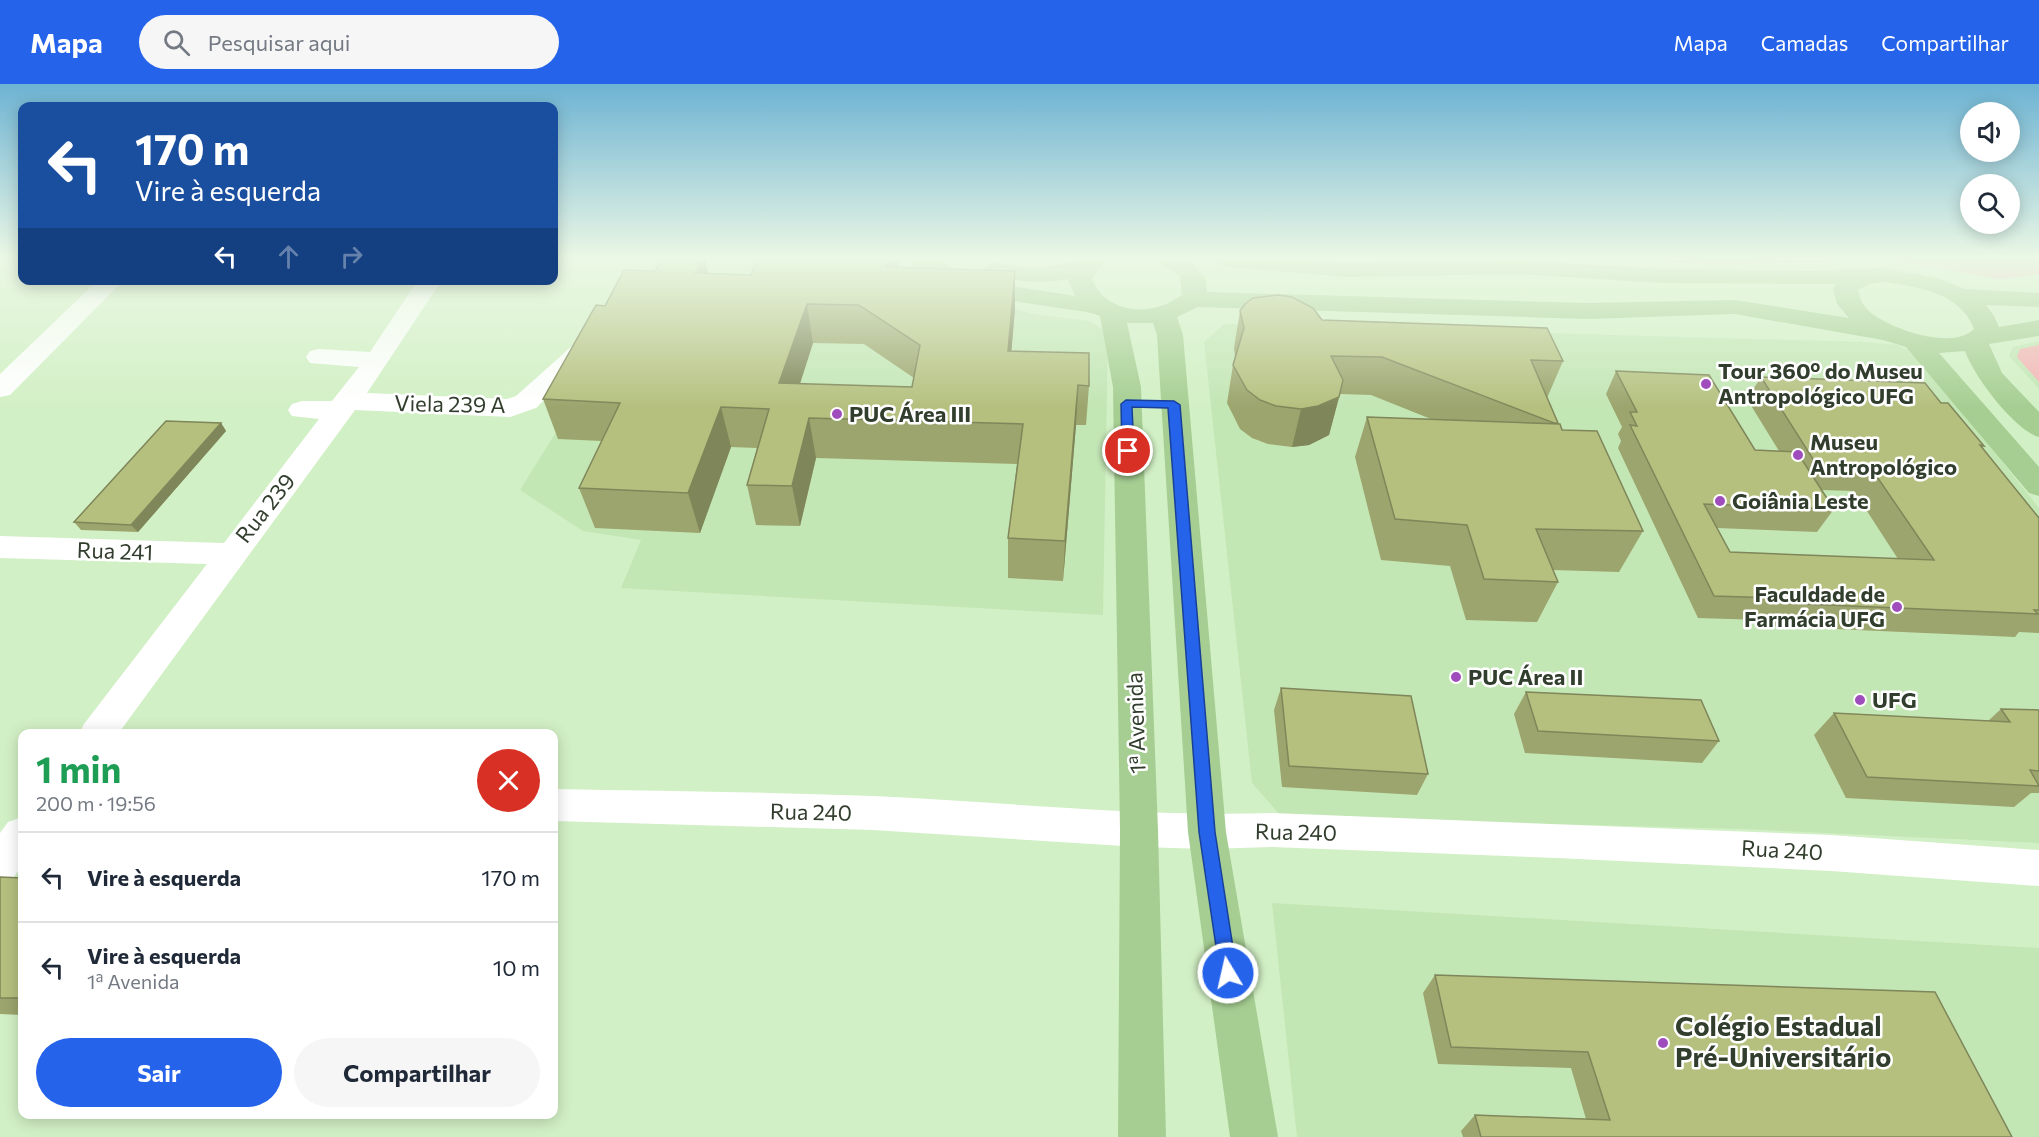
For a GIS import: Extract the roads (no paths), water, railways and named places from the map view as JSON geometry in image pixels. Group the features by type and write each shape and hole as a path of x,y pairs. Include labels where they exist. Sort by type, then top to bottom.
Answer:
{"main road":[{"name":"1ª Avenida","path":"1105,309 1127,387 1139,830 1142,1137"},
{"path":"1106,309 1146,316 1177,309"},
{"path":"1517,309 1576,311 1650,309"},
{"path":"1747,309 1954,345 2039,328"},
{"path":"1853,309 1873,325 1903,337 2039,486"},
{"path":"1978,309 1985,319 1986,329 1978,339 1978,357 1988,374 2039,428"},
{"path":"1163,314 1170,335 1207,832 1254,1137"},
{"path":"1126,404 1174,405"}],"street":[{"path":"0,389 82,309"},
{"name":"Rua 239","path":"101,729 378,360 411,309"},
{"name":"Viela 239 A","path":"302,410 344,405 510,408 526,402 613,323"},
{"path":"320,357 378,360"},
{"name":"Rua 241","path":"0,547 230,554"},
{"name":"Rua 240","path":"558,805 873,813 1139,830 1207,832 1272,830 1569,841 1831,853 2039,868"},
{"path":"0,864 18,839"}],"place":[{"name":"Tour 360º do Museu Antropológico UFG","path":"1706,384"},
{"name":"PUC Área III","path":"837,414"},
{"name":"Museu Antropológico","path":"1798,455"},
{"name":"Goiânia Leste","path":"1720,501"},
{"name":"Faculdade de Farmácia UFG","path":"1897,607"},
{"name":"PUC Área II","path":"1456,677"},
{"name":"UFG","path":"1860,700"},
{"name":"Colégio Estadual Pré-Universitário","path":"1663,1043"}]}
